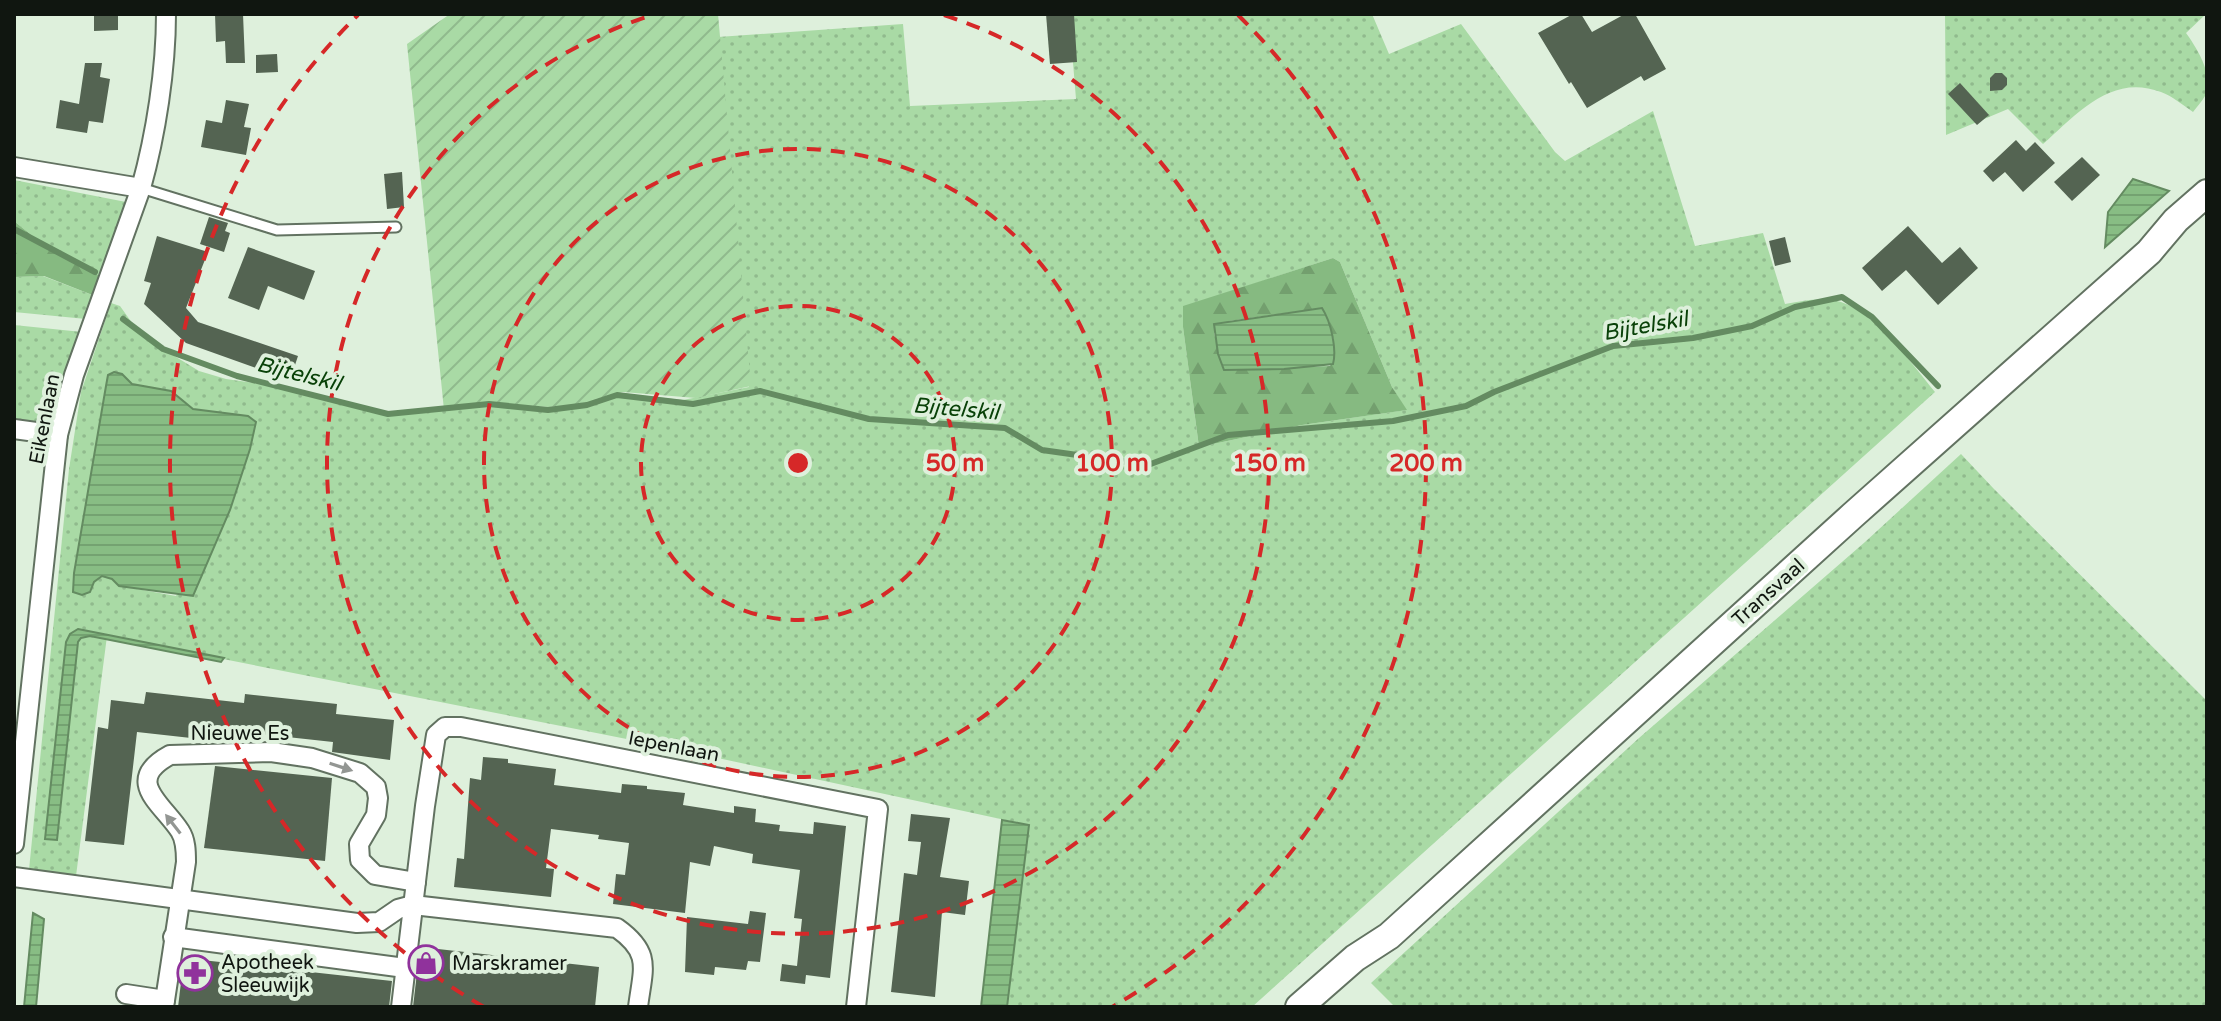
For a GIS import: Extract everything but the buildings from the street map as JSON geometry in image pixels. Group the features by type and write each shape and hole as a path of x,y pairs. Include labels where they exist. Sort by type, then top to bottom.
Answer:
{"street":[{"name":"Eikenlaan","path":"14,844 18,777 58,435 74,375 141,188 166,38 166,14"},
{"path":"14,167 141,188"},
{"name":"Transvaal","path":"1299,1007 1355,958 1389,936 1853,515 2149,252 2176,220 2207,193"},
{"name":"Transvaal","path":"2149,252 2187,228 2207,209"},
{"path":"14,429 58,435"},
{"name":"Iepenlaan","path":"413,905 436,735 445,727 461,727 878,809 856,1007"},
{"name":"Nieuwe Es","path":"126,994 165,1003 186,862 182,833 150,795 149,778 156,763 170,755 271,752 312,758 360,773 376,787 378,798 376,815 359,844 360,860 375,875 416,882"},
{"path":"14,877 357,923 379,922 398,909 413,905 617,928 635,941 645,959 638,1007"},
{"path":"401,1007 413,905"},
{"name":"Transvaal","path":"1322,1007 1362,971 1389,936"},
{"path":"173,937 405,968"}],"lane":[{"path":"141,188 173,195 277,230 396,227"}],"shaded area":[{"path":"450,14 718,14 751,386 696,398 623,392 572,405 549,407 496,403 444,410 407,44"},
{"path":"1069,14 1372,14 1389,54 1461,24 1555,152 1565,161 1653,111 1695,246 1763,233 1785,304 1827,299 1854,308 1880,328 1935,392 1252,1007 1007,1007 1029,825 662,746 107,636 76,876 29,870 69,469 81,392 111,303 120,306 135,327 163,349 199,371 226,379 281,387 374,412 414,414 507,403 555,408 620,393 683,400 749,387 718,37 903,24 910,106 1076,99","holes":["1333,258 1340,262 1392,387 1406,410 1302,425 1199,447 1183,307","122,374 132,384 171,391 193,409 247,416 256,422 230,510 176,596 120,586 102,576 94,582 89,592 82,595 73,592 106,386"]},
{"path":"1945,14 2206,14 2186,33 2203,63 2208,88 2193,112 2165,94 2143,88 2111,92 2082,109 2043,144 2008,109 1946,135"},
{"path":"2133,179 2169,191 2105,247 2108,212"},
{"path":"14,180 126,202 102,277 41,243 14,221"},
{"path":"43,276 95,296 86,319 14,312 14,277"},
{"path":"1322,308 1332,336 1333,364 1224,370 1218,354 1214,324"},
{"path":"14,325 82,332 58,427 14,422"},
{"path":"114,372 122,374 132,384 171,391 193,409 248,416 256,422 230,510 193,596 119,586 112,579 102,576 94,582 90,592 82,595 73,592 108,375"},
{"path":"1961,454 2207,701 2207,1007 1395,1007 1371,983 1639,738 1865,542"},
{"path":"78,629 224,658 221,662 90,636 81,638 78,642 57,840 45,839 66,642 70,634"},
{"path":"1002,820 1029,825 1007,1007 981,1007"},
{"path":"33,913 44,919 36,1007 24,1007"}],"green space":[{"path":"14,221 41,243 102,277 95,296 44,276 14,277"},
{"path":"1333,258 1340,262 1392,387 1407,410 1302,425 1199,447 1183,306","holes":["1322,308 1335,354 1330,366 1228,370 1222,366 1214,333 1229,321"]}],"waterway":[{"name":"Bijtelskil","path":"14,229 95,272"},
{"name":"Bijtelskil","path":"123,319 163,349 237,376 388,414 489,404 548,410 587,405 617,395 693,404 760,391 869,419 1005,428 1042,450 1148,465 1228,435 1393,421 1466,406 1613,346 1693,338 1752,326 1795,307 1842,297 1872,317 1938,386"}],"place":[{"name":"Marskramer","path":"426,963"},
{"name":"Apotheek Sleeuwijk","path":"195,973"}]}
